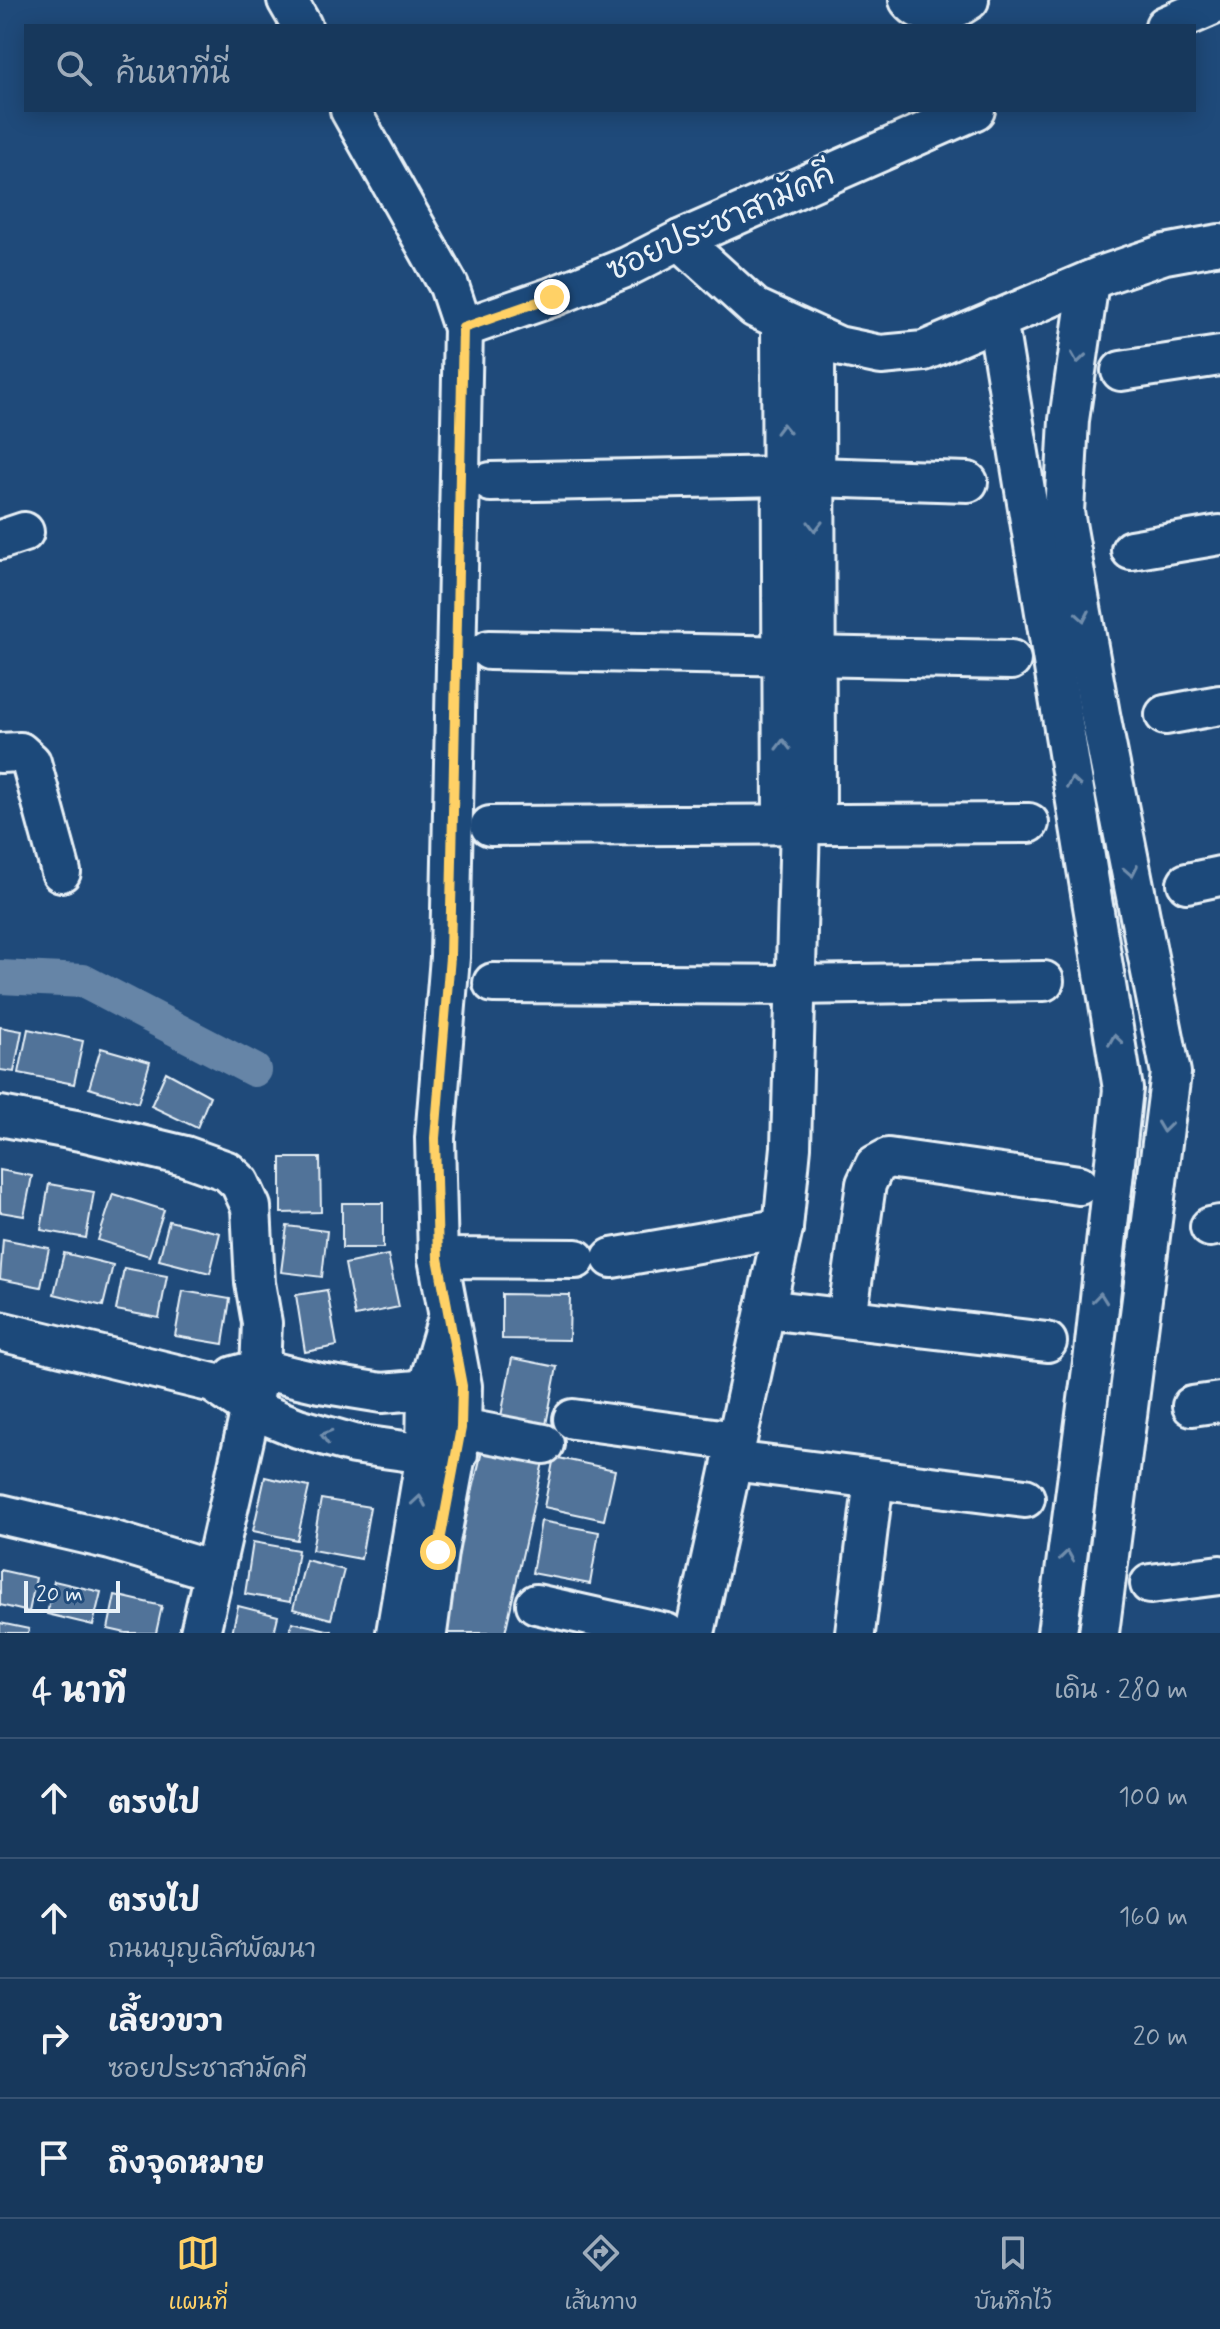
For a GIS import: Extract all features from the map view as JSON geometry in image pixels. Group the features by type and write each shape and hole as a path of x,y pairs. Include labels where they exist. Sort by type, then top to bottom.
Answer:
{"street":[{"path":"287,0 301,24"},
{"path":"909,0 926,13 950,10 969,0"},
{"path":"1170,24 1220,2"},
{"path":"351,112 449,286 463,328 450,957 435,1138 438,1258 449,1315 445,1387 449,1445 427,1633"},
{"name":"ซอยประชาสามัคคี","path":"463,328 627,267 680,240 970,112"},
{"path":"680,240 755,308 838,346 881,355 924,351 1089,281 1165,254 1220,244"},
{"path":"1089,281 1069,420 1064,512 1100,714 1171,1073 1099,1633"},
{"path":"997,319 1123,1089 1093,1362 1057,1633"},
{"path":"781,320 799,476"},
{"path":"695,1633 783,1228 791,1147 799,823 799,476 815,336"},
{"path":"1121,371 1220,356"},
{"path":"491,482 799,476 968,482"},
{"path":"1131,550 1220,535"},
{"path":"489,650 1011,660"},
{"path":"1165,715 1220,705"},
{"path":"0,753 20,752 31,762 61,872"},
{"path":"490,826 1029,823"},
{"path":"493,983 795,985 1044,981"},
{"path":"0,1116 86,1132 185,1156 227,1171 240,1183 251,1207 255,1283 262,1323 260,1369 200,1633"},
{"path":"847,1318 866,1184 875,1165 888,1158 1079,1185"},
{"path":"438,1258 594,1258 783,1228"},
{"path":"765,1309 1047,1342"},
{"path":"0,1331 213,1383 251,1409 298,1428 354,1444 544,1444"},
{"path":"213,1383 260,1369 382,1393 445,1387"},
{"path":"573,1419 874,1479 1025,1498"},
{"path":"396,1633 449,1445"},
{"path":"855,1633 874,1479"},
{"path":"0,1514 111,1540 213,1571"},
{"path":"1150,1584 1220,1575"},
{"path":"536,1604 666,1633"}],"building":[{"path":"0,1027 22,1031 14,1072 0,1070"},
{"path":"28,1029 83,1041 74,1084 19,1073"},
{"path":"101,1048 150,1062 138,1103 89,1088"},
{"path":"166,1072 210,1096 197,1128 151,1106"},
{"path":"281,1158 320,1158 321,1212 281,1213"},
{"path":"0,1170 32,1176 24,1216 0,1212"},
{"path":"49,1184 94,1192 86,1238 41,1230"},
{"path":"113,1194 164,1210 149,1256 98,1240"},
{"path":"342,1203 383,1203 383,1248 342,1248"},
{"path":"169,1221 220,1233 210,1273 159,1260"},
{"path":"287,1226 327,1231 322,1277 281,1272"},
{"path":"3,1239 49,1248 41,1287 0,1279"},
{"path":"64,1253 113,1265 103,1306 54,1294"},
{"path":"388,1255 399,1307 355,1316 345,1264"},
{"path":"124,1268 167,1276 159,1318 116,1310"},
{"path":"327,1290 337,1346 305,1352 296,1295"},
{"path":"183,1291 230,1299 223,1344 175,1336"},
{"path":"502,1294 570,1295 569,1340 502,1339"},
{"path":"512,1358 557,1367 545,1430 500,1422"},
{"path":"482,1451 543,1462 505,1633 439,1633"},
{"path":"554,1457 615,1470 604,1520 544,1507"},
{"path":"265,1477 309,1487 297,1540 253,1531"},
{"path":"321,1499 370,1507 361,1559 312,1550"},
{"path":"541,1521 599,1532 590,1584 532,1573"},
{"path":"253,1542 298,1550 290,1602 245,1594"},
{"path":"306,1560 344,1570 331,1619 293,1609"},
{"path":"0,1570 36,1578 29,1612 0,1605"},
{"path":"54,1581 101,1592 93,1625 47,1614"},
{"path":"115,1595 162,1606 156,1633 126,1633 108,1629"},
{"path":"238,1606 278,1616 274,1633 232,1633"},
{"path":"292,1622 332,1631 332,1633 289,1633"},
{"path":"0,1623 29,1629 28,1633 0,1633"}],"waterway":[{"path":"0,977 83,981 254,1070"}],"route":[{"path":"438,1552 458,1454 462,1386 438,1258 435,1138 450,957 463,328 552,297"}]}
